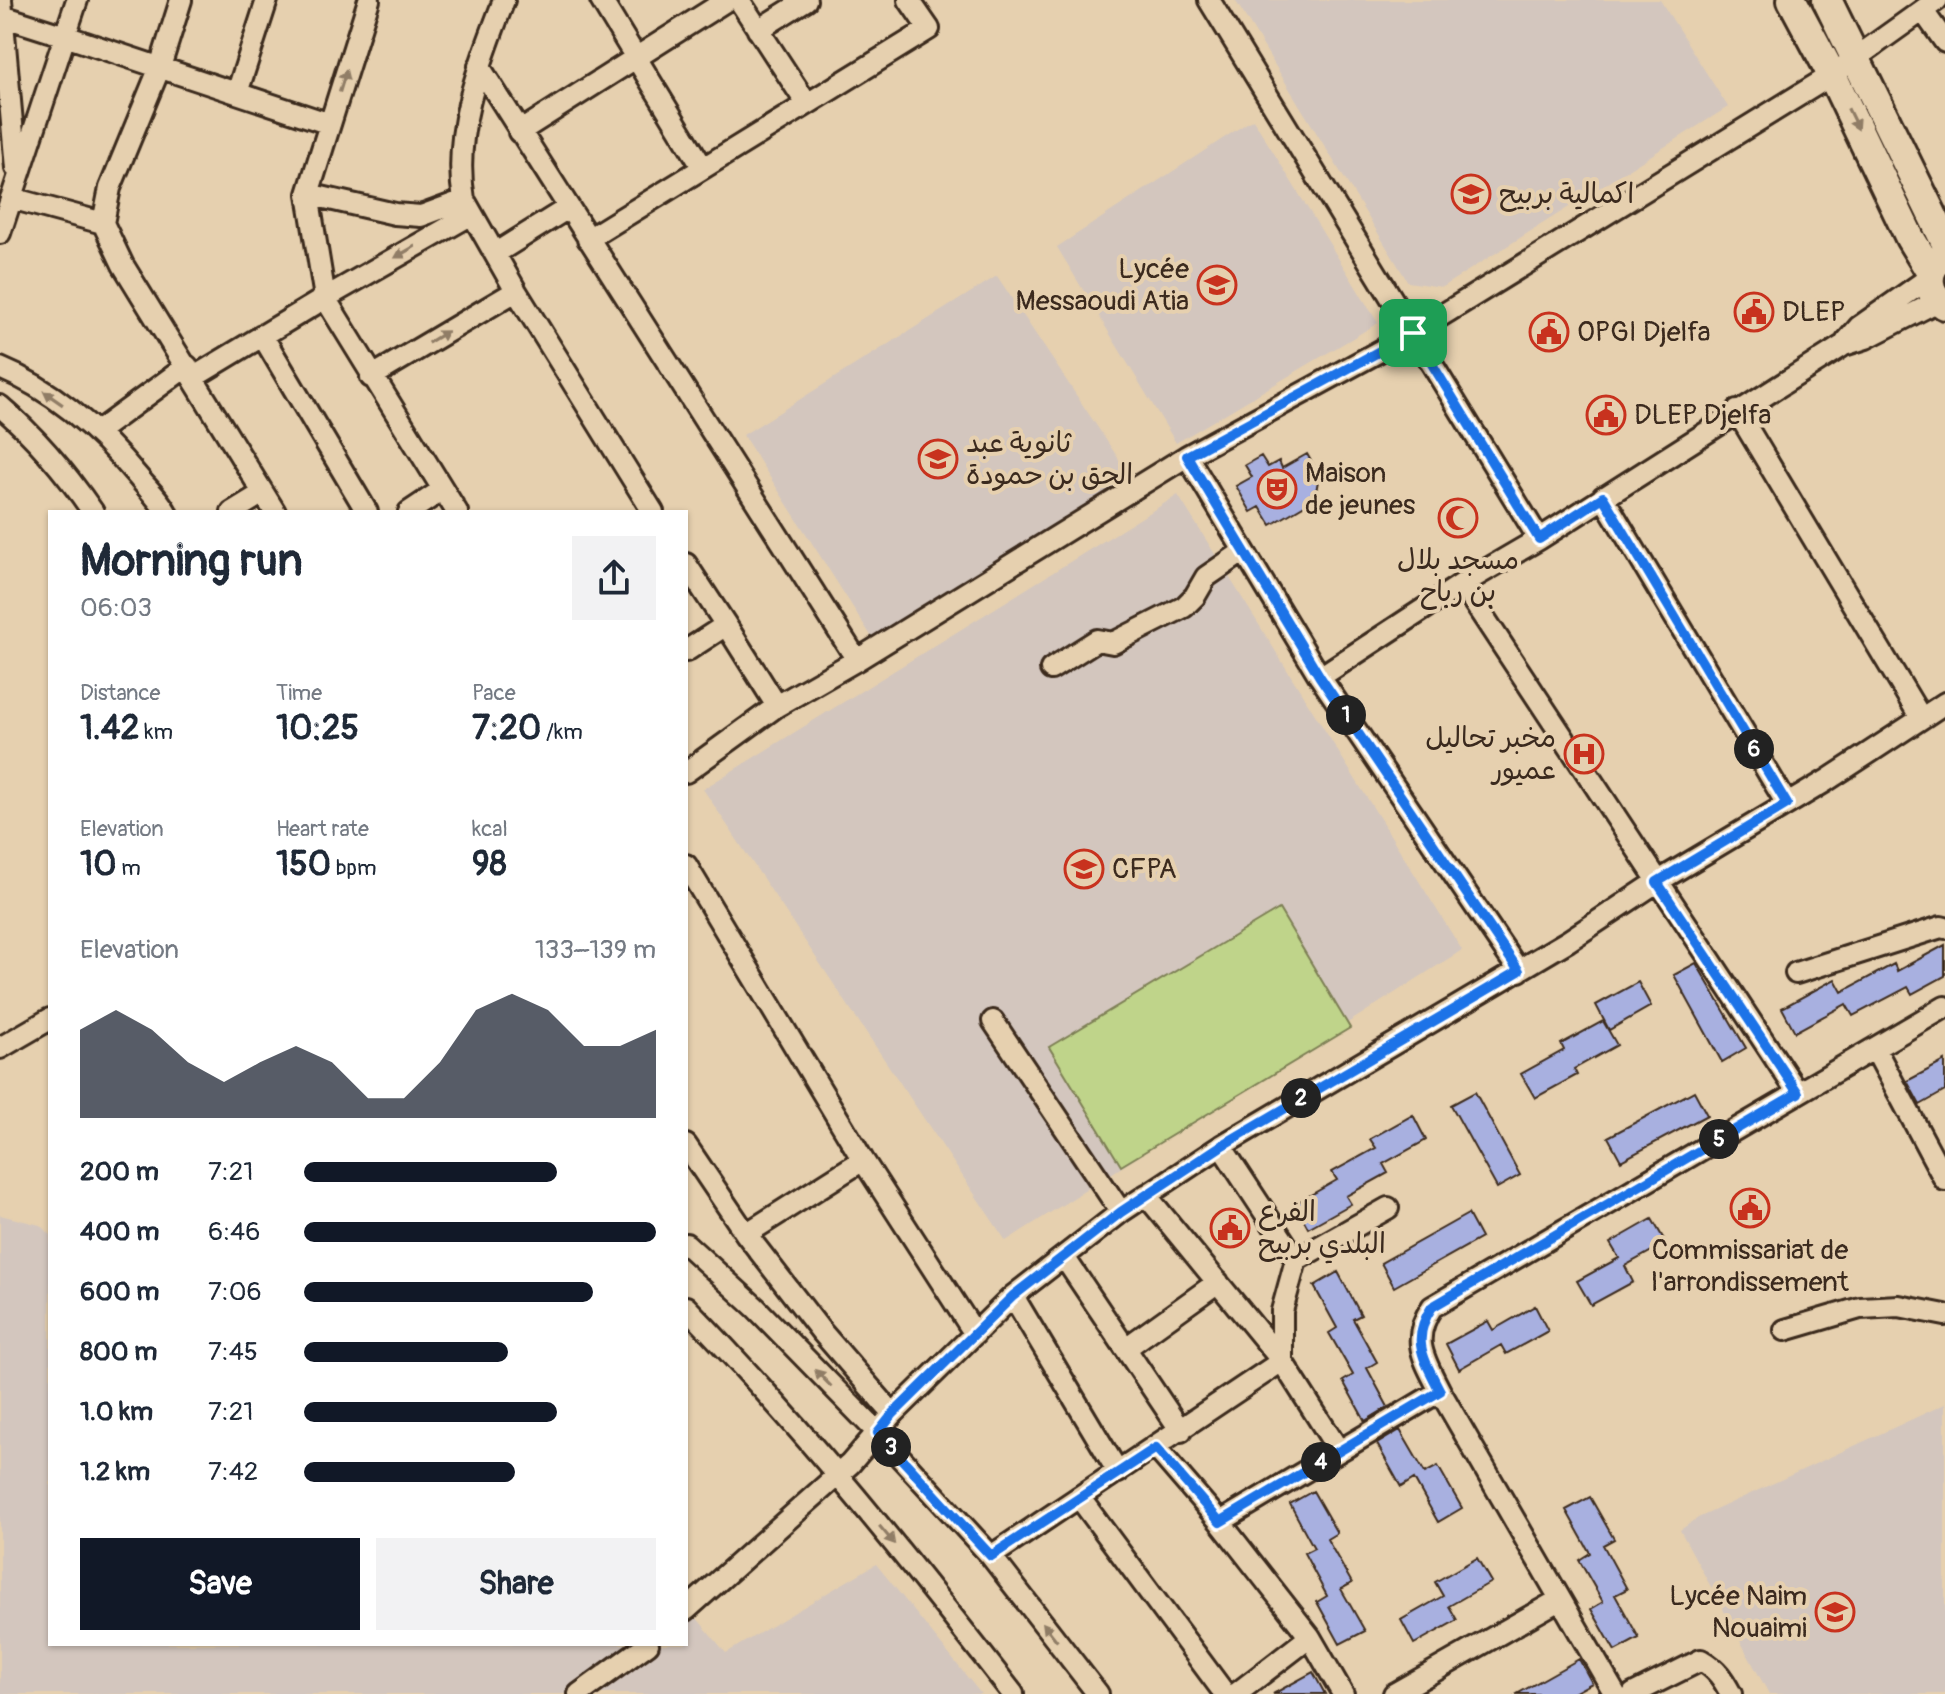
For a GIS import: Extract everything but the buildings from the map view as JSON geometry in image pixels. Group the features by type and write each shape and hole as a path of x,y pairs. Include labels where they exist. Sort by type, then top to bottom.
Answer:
{"main road":[{"path":"1792,0 1832,75 1910,238 1937,282"},
{"path":"1827,0 1945,241"}],"street":[{"path":"0,233 77,0"},
{"path":"181,0 160,67 110,188 103,223 123,265 274,510"},
{"path":"237,93 267,0"},
{"path":"369,0 308,194 325,298 456,510"},
{"path":"504,0 479,66 464,128 461,181 468,207 516,291 652,510"},
{"path":"601,0 703,168"},
{"path":"519,132 727,0"},
{"path":"739,0 807,104"},
{"path":"758,30 806,0"},
{"path":"588,239 929,29 909,0"},
{"path":"1209,0 1539,539"},
{"path":"688,771 777,706 1187,456 1413,333 1832,75 1930,6 1945,42"},
{"path":"17,176 2,8 65,36 330,124"},
{"path":"479,66 857,660"},
{"path":"308,194 395,214 421,216 468,207"},
{"path":"11,198 103,223"},
{"path":"97,432 191,372 325,298 468,207"},
{"path":"496,253 568,208"},
{"path":"1320,677 1462,584 1539,539 1844,345 1859,327 1937,282"},
{"path":"371,377 516,291"},
{"path":"262,335 366,510"},
{"path":"0,368 25,378 87,421 119,454 164,510"},
{"path":"0,406 29,434 80,492 92,510"},
{"path":"1737,411 1921,718"},
{"path":"1187,456 1320,677 1519,971"},
{"path":"412,510 442,490"},
{"path":"235,510 263,493"},
{"path":"1603,497 1787,804"},
{"path":"1051,669 1097,640 1113,643 1184,607 1206,577 1244,551"},
{"path":"688,567 777,706"},
{"path":"1462,584 1798,1093"},
{"path":"688,650 726,625"},
{"path":"688,1608 844,1470 893,1414 1013,1296 1121,1212 1221,1146 1519,971 1945,703"},
{"path":"688,868 863,1160 975,1334"},
{"path":"1796,973 1945,928"},
{"path":"1615,1694 1440,1391 1427,1366 1420,1341 1422,1323 1432,1307 1945,1007"},
{"path":"0,1048 48,1020"},
{"path":"993,1021 1121,1212"},
{"path":"1875,1049 1945,1180"},
{"path":"1221,1146 1296,1260"},
{"path":"688,1148 746,1234 821,1331 893,1414"},
{"path":"746,1234 863,1160"},
{"path":"1146,1195 1282,1361 1339,1451"},
{"path":"1282,1361 1282,1311 1296,1260 1388,1208"},
{"path":"688,1246 755,1307 873,1439 991,1556 1098,1694"},
{"path":"1064,1257 1181,1431"},
{"path":"1126,1348 1218,1282"},
{"path":"1013,1296 1118,1472"},
{"path":"1785,1330 1860,1308 1899,1306 1945,1315"},
{"path":"688,1309 844,1470 916,1570 1013,1694"},
{"path":"991,1556 1282,1361"},
{"path":"1220,1522 1440,1391"},
{"path":"1156,1448 1220,1522 1310,1637 1343,1694"},
{"path":"1079,1497 1225,1694"},
{"path":"1394,1694 1559,1600"},
{"path":"1236,1694 1310,1637"},
{"path":"579,1694 645,1646"},
{"path":"1633,1694 1701,1660 1722,1677 1731,1694"}],"shaded area":[{"name":"اكمالية بربيح","path":"1235,0 1660,0 1728,107 1442,287 1408,282"},
{"name":"Lycée Messaoudi Atia","path":"1253,119 1378,323 1176,443 1057,247"},
{"name":"ثانوية عبد الحق بن حمودة","path":"997,276 1134,482 875,642 743,435"},
{"name":"CFPA","path":"1178,495 1462,950 1006,1241 703,789"},
{"path":"0,1215 40,1225 48,1233 48,1646 688,1646 688,1607 726,1653 876,1564 981,1694 0,1694"},
{"name":"Lycée Naim Nouaimi","path":"1945,1404 1945,1694 1769,1694 1680,1530 1698,1518"}],"green space":[{"path":"1279,909 1350,1028 1121,1166 1049,1047"}],"place":[{"name":"اكمالية بربيح","path":"1471,194"},
{"name":"Lycée Messaoudi Atia","path":"1217,285"},
{"name":"DLEP","path":"1754,312"},
{"name":"OPGI Djelfa","path":"1549,332"},
{"name":"DLEP Djelfa","path":"1606,415"},
{"name":"ثانوية عبد الحق بن حمودة","path":"938,459"},
{"name":"Maison de jeunes","path":"1277,489"},
{"name":"مسجد بلال بن رباح","path":"1458,518"},
{"name":"مخبر تحاليل عميور","path":"1584,754"},
{"name":"CFPA","path":"1084,869"},
{"name":"Commissariat de l'arrondissement","path":"1750,1208"},
{"name":"الفرع البلدي بربيح","path":"1230,1228"},
{"name":"Lycée Naim Nouaimi","path":"1835,1612"}],"route":[{"path":"1413,333 1539,539 1603,497 1787,804 1657,882 1798,1093 1432,1307 1422,1323 1420,1341 1427,1366 1440,1391 1220,1522 1156,1448 991,1556 878,1433 893,1414 1013,1296 1121,1212 1336,1076 1519,971 1320,677 1187,456 1413,333"}]}
